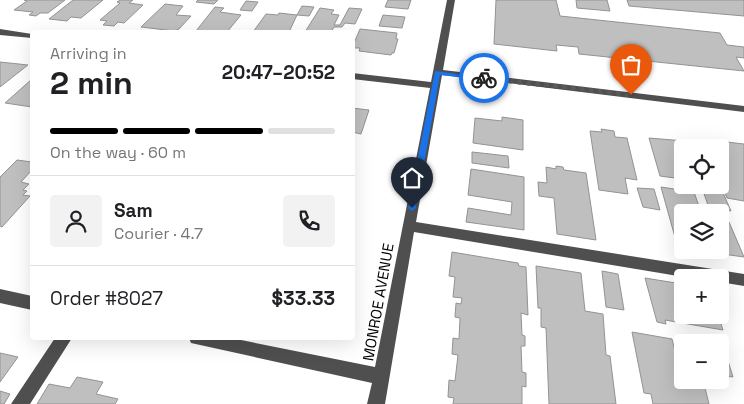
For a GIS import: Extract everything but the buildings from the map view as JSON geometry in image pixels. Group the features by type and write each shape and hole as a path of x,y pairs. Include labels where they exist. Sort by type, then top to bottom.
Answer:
{"street":[{"name":"MONROE AVENUE","path":"376,404 451,0"},
{"path":"0,32 30,36"},
{"path":"438,72 744,109"},
{"path":"355,76 435,86"},
{"path":"409,226 744,280"},
{"path":"0,296 30,303"},
{"path":"20,404 63,340"},
{"path":"206,340 381,377"}],"way so far":[{"path":"484,78 631,95"}],"route":[{"path":"412,208 438,72 484,78"}]}
